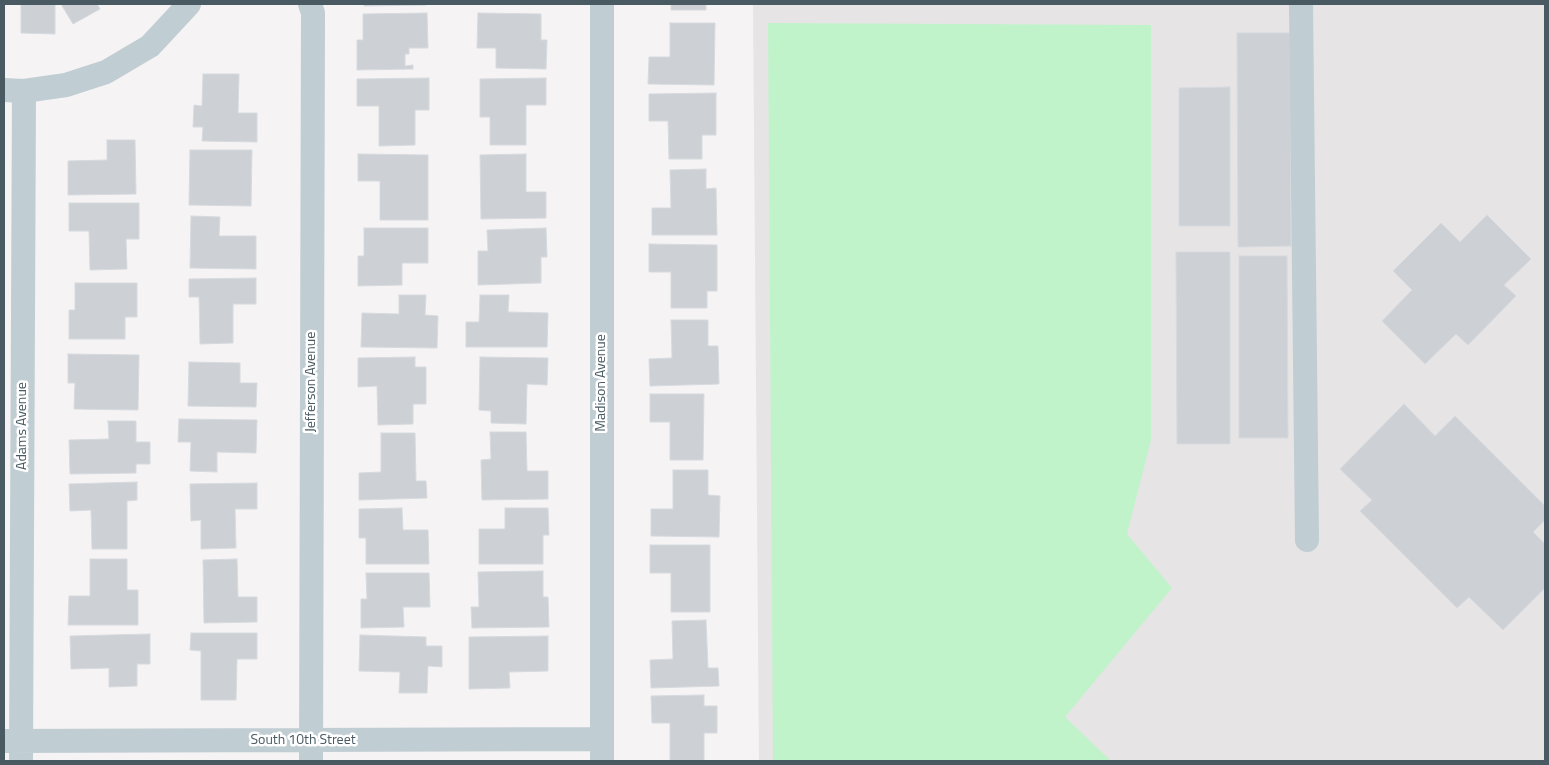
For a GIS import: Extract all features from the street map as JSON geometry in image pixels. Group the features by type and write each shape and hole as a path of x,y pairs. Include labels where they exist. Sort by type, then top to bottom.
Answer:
{"street":[{"path":"14,90 66,85 106,72 150,46 189,4"},
{"name":"Jefferson Avenue","path":"310,4 313,13 311,751"},
{"name":"Madison Avenue","path":"602,4 602,750"},
{"path":"1301,4 1307,540"},
{"name":"Adams Avenue","path":"14,90 15,748"},
{"name":"South 10th Street","path":"15,748 311,751 602,750"}],"shaded area":[{"path":"753,4 1545,4 1545,761 759,761"}],"green space":[{"path":"768,23 1151,25 1151,440 1127,534 1172,588 1065,717 1111,761 773,761"}],"building":[{"path":"21,4 55,4 55,34 21,33"},
{"path":"61,4 97,4 100,9 73,24"},
{"path":"364,4 426,4 426,5 364,6"},
{"path":"671,4 706,4 706,10 671,10"},
{"path":"427,13 428,48 409,48 409,54 405,54 405,66 413,65 413,69 357,70 357,40 363,40 363,14"},
{"path":"478,13 541,14 541,40 547,40 546,69 496,68 496,48 477,48"},
{"path":"670,23 715,23 714,85 648,84 649,57 670,57"},
{"path":"1237,33 1290,33 1291,246 1238,247"},
{"path":"203,74 239,74 238,113 257,113 257,142 202,141 203,127 193,127 194,105 202,106"},
{"path":"429,78 429,110 415,110 415,145 379,146 379,106 357,106 357,79"},
{"path":"546,78 546,105 526,105 526,145 490,145 490,117 480,117 480,79"},
{"path":"1230,87 1230,226 1179,226 1179,88"},
{"path":"716,93 716,135 702,135 702,159 669,159 668,121 649,121 649,94"},
{"path":"107,140 135,140 136,194 68,195 68,161 107,160"},
{"path":"190,150 252,150 251,206 189,205"},
{"path":"358,154 428,155 428,220 380,220 380,181 358,181"},
{"path":"526,154 526,192 546,192 546,218 481,219 480,155"},
{"path":"706,169 706,189 716,188 717,235 652,235 652,208 671,208 670,170"},
{"path":"69,203 139,203 139,239 126,239 127,269 90,270 89,231 69,231"},
{"path":"1487,215 1531,259 1504,285 1516,296 1468,345 1456,334 1425,364 1382,321 1412,290 1393,271 1441,223 1460,242"},
{"path":"191,216 220,217 219,236 256,236 256,269 190,268"},
{"path":"364,228 428,228 428,263 402,263 402,285 358,286 358,256 364,256"},
{"path":"546,228 547,257 541,257 541,283 478,285 478,251 488,251 487,230"},
{"path":"649,244 717,245 717,291 707,291 707,308 671,308 671,272 649,272"},
{"path":"1176,252 1230,252 1230,444 1177,444"},
{"path":"1239,256 1287,256 1288,438 1239,438"},
{"path":"256,278 256,304 233,304 233,343 200,344 199,297 189,297 189,279"},
{"path":"75,283 137,283 137,317 125,317 125,339 69,339 69,310 75,310"},
{"path":"399,295 426,295 425,315 438,316 437,348 361,347 362,313 399,314"},
{"path":"480,295 509,295 508,312 548,313 547,347 466,347 466,322 479,322"},
{"path":"671,320 708,320 708,346 718,346 719,384 650,386 649,359 672,358"},
{"path":"68,354 139,355 138,410 74,409 75,383 68,383"},
{"path":"415,357 415,367 426,367 426,404 413,404 413,424 378,425 377,386 358,387 358,358"},
{"path":"480,357 548,358 547,385 527,384 526,424 491,423 491,411 479,410"},
{"path":"189,362 240,363 240,383 257,383 256,407 188,406"},
{"path":"650,394 704,394 703,460 670,460 670,422 650,422"},
{"path":"1404,404 1435,436 1455,416 1545,506 1545,520 1533,532 1545,544 1545,588 1503,630 1469,597 1457,608 1360,511 1372,500 1340,469"},
{"path":"179,419 257,420 256,453 217,452 217,472 190,471 191,442 178,442"},
{"path":"108,421 136,421 136,442 150,442 150,464 136,464 136,473 70,474 69,440 109,439"},
{"path":"490,432 526,432 527,471 548,471 548,499 482,500 481,460 491,459"},
{"path":"381,433 415,433 416,481 426,481 427,498 359,500 359,473 381,472"},
{"path":"673,470 708,470 708,495 720,496 719,537 651,536 651,509 673,509"},
{"path":"137,482 137,500 127,501 127,549 92,549 91,510 70,511 69,484"},
{"path":"257,483 257,509 235,509 236,548 201,549 201,520 191,521 190,484"},
{"path":"402,508 403,530 428,530 429,564 366,564 366,538 359,538 359,509"},
{"path":"505,508 548,508 549,535 543,535 543,564 479,564 479,529 505,529"},
{"path":"650,545 710,545 710,612 671,612 671,573 650,573"},
{"path":"90,559 127,559 127,590 138,590 138,625 68,625 69,596 90,596"},
{"path":"237,559 238,597 257,597 257,622 204,623 203,560"},
{"path":"543,571 543,597 548,597 549,627 472,628 471,607 479,607 478,572"},
{"path":"366,573 429,573 430,607 403,607 404,627 361,628 361,599 367,599"},
{"path":"706,620 708,668 718,668 719,686 651,688 650,660 673,659 672,621"},
{"path":"191,633 257,633 257,659 237,659 236,700 201,700 201,651 190,650"},
{"path":"150,634 150,664 137,664 137,686 109,687 109,668 71,669 70,636"},
{"path":"360,635 426,637 426,646 442,646 442,667 428,666 427,693 399,693 400,672 359,671"},
{"path":"548,636 548,671 509,672 510,688 469,689 469,637"},
{"path":"704,695 704,706 717,706 717,733 704,733 704,761 670,761 670,723 652,723 651,696"}]}
